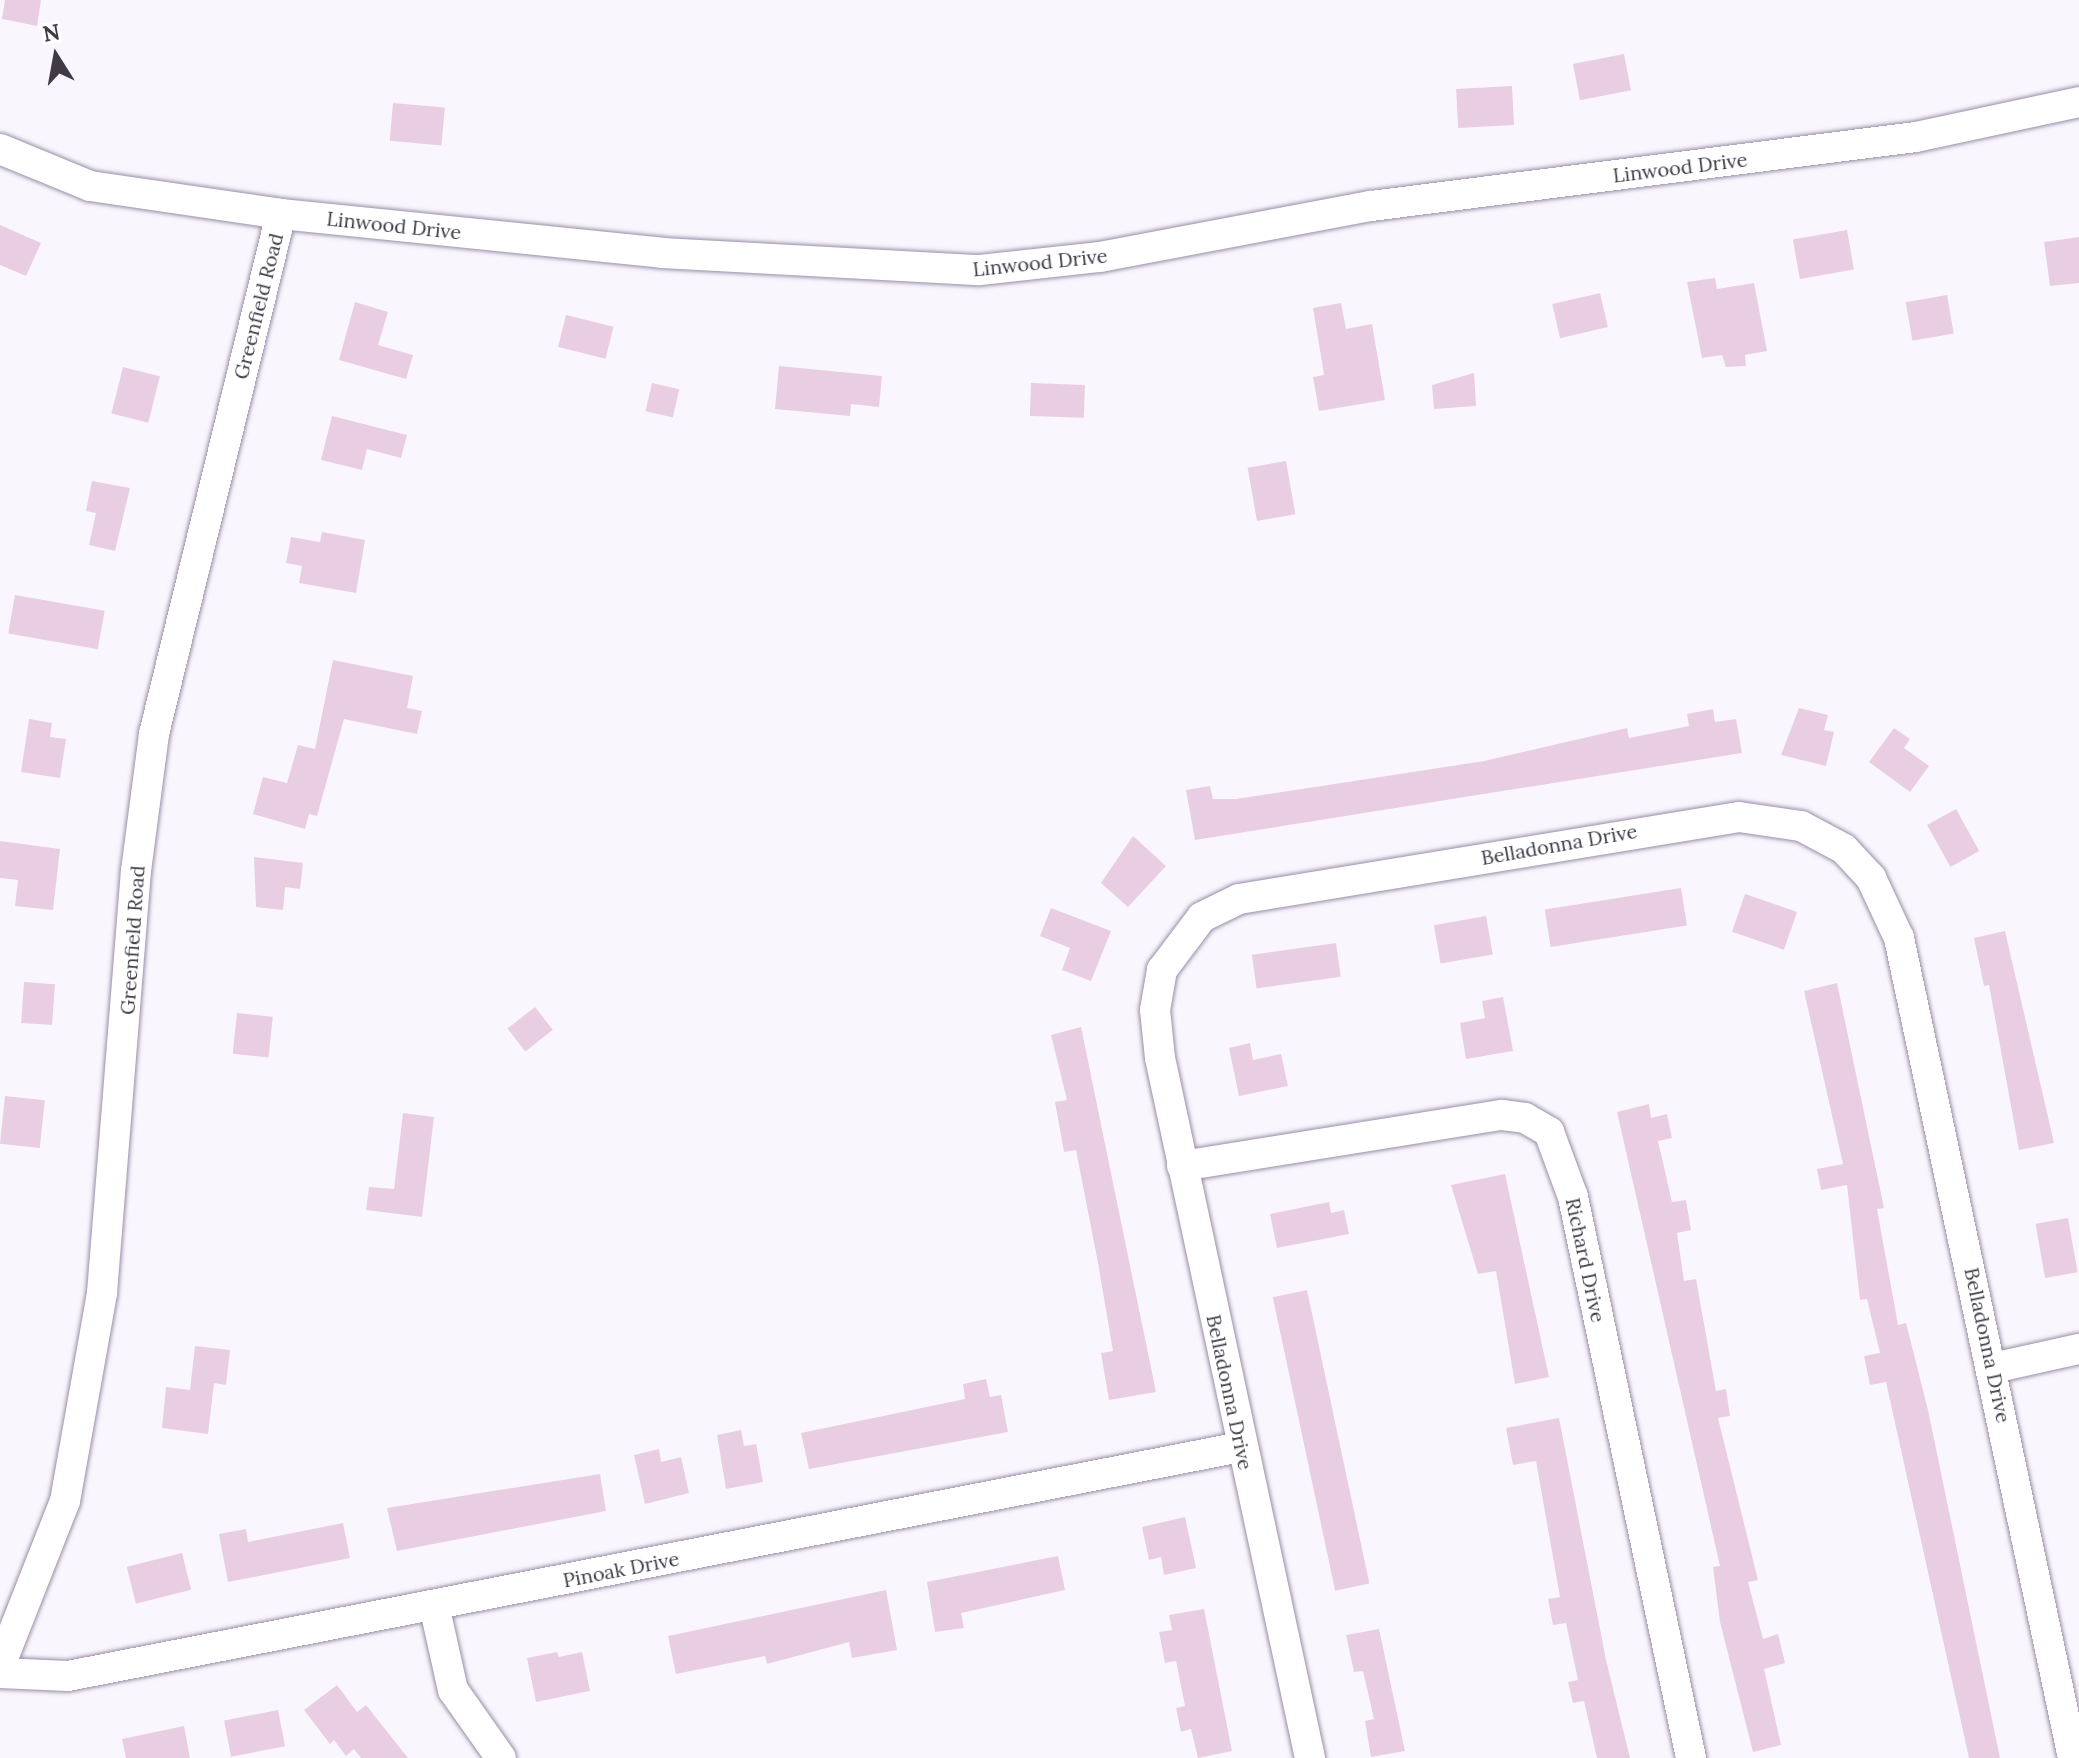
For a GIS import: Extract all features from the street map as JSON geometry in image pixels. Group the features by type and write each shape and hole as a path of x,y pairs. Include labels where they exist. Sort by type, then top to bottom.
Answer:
{"street":[{"name":"Linwood Drive","path":"0,149 90,186 281,214 662,253 980,270 1100,257 1371,206 1877,143 2079,102"},
{"name":"Greenfield Road","path":"0,1666 65,1501 102,1293 136,871 154,734 281,214"},
{"name":"Belladonna Drive","path":"1310,1758 1182,1166 1155,1010 1162,970 1202,917 1264,894 1698,820 1739,817 1801,826 1856,860 1883,898 1899,938 1993,1368 2073,1758"},
{"name":"Richard Drive","path":"1182,1166 1502,1115 1525,1118 1549,1132 1573,1197 1691,1758"},
{"path":"1993,1368 2079,1349"},
{"name":"Pinoak Drive","path":"0,1673 68,1676 1241,1447"},
{"path":"434,1605 453,1690 501,1758"}],"building":[{"path":"5,0 41,0 37,26 2,19"},
{"path":"1624,54 1631,90 1580,100 1573,64"},
{"path":"1512,86 1514,125 1458,128 1456,89"},
{"path":"393,103 445,108 441,145 390,141"},
{"path":"0,225 41,243 26,276 0,265"},
{"path":"1847,230 1854,269 1800,279 1793,240"},
{"path":"2079,237 2079,283 2050,286 2044,242"},
{"path":"1715,278 1717,289 1754,283 1767,351 1745,355 1746,366 1726,367 1722,355 1702,358 1687,282"},
{"path":"1600,293 1608,327 1560,338 1552,304"},
{"path":"1947,295 1954,333 1912,341 1906,302"},
{"path":"355,302 388,312 378,345 413,355 406,379 339,360"},
{"path":"1341,303 1346,329 1372,324 1385,400 1319,411 1313,377 1324,375 1313,308"},
{"path":"566,315 614,327 606,359 558,347"},
{"path":"779,366 882,376 879,407 851,404 850,416 775,409"},
{"path":"123,367 160,376 148,423 111,414"},
{"path":"1474,373 1476,406 1434,409 1432,385"},
{"path":"652,383 679,389 673,418 645,411"},
{"path":"1031,383 1085,385 1084,418 1030,416"},
{"path":"332,416 407,435 401,458 367,449 362,470 321,460"},
{"path":"1286,461 1295,514 1257,521 1248,468"},
{"path":"92,481 130,488 115,551 89,545 96,513 86,511"},
{"path":"322,532 365,540 356,593 299,583 302,566 286,563 291,537 320,542"},
{"path":"15,595 105,611 98,649 8,633"},
{"path":"333,660 413,676 407,708 422,711 417,734 344,719 317,816 309,814 305,829 253,814 263,777 287,783 298,745 315,749"},
{"path":"1799,708 1828,715 1824,730 1834,732 1826,766 1781,755"},
{"path":"1713,709 1715,722 1736,719 1742,753 1195,840 1186,790 1210,786 1213,799 1236,799 1315,787 1484,761 1627,728 1629,738 1689,726 1687,714"},
{"path":"29,719 52,723 50,737 66,739 60,778 21,772"},
{"path":"1894,728 1910,739 1904,748 1929,766 1910,792 1869,762"},
{"path":"1956,809 1979,851 1950,867 1927,825"},
{"path":"1133,836 1166,866 1128,907 1101,883"},
{"path":"0,841 60,849 53,910 15,906 18,880 0,878"},
{"path":"254,857 303,863 300,889 285,887 283,910 256,907"},
{"path":"1681,888 1687,926 1551,947 1545,910"},
{"path":"1745,894 1797,912 1784,950 1732,932"},
{"path":"1051,908 1111,931 1091,981 1062,970 1070,948 1040,936"},
{"path":"1486,916 1493,954 1441,964 1434,925"},
{"path":"2005,931 2054,1143 2019,1150 1989,985 1984,986 1974,938"},
{"path":"1336,943 1341,977 1257,988 1252,955"},
{"path":"24,982 55,984 52,1025 21,1023"},
{"path":"1837,983 1884,1208 1877,1209 1898,1325 1906,1323 1928,1410 2000,1758 1969,1758 1886,1382 1870,1385 1864,1356 1880,1353 1867,1299 1860,1300 1847,1185 1821,1190 1817,1169 1843,1164 1804,991"},
{"path":"1503,997 1513,1051 1466,1059 1460,1023 1485,1018 1482,1001"},
{"path":"535,1007 553,1030 525,1051 507,1029"},
{"path":"237,1013 273,1017 269,1058 233,1054"},
{"path":"1081,1027 1156,1392 1109,1400 1101,1353 1113,1351 1098,1263 1076,1150 1064,1152 1055,1102 1067,1100 1051,1035"},
{"path":"1250,1043 1253,1060 1281,1054 1288,1086 1239,1096 1229,1048"},
{"path":"5,1096 45,1100 40,1148 0,1144"},
{"path":"1649,1104 1651,1118 1667,1114 1672,1138 1658,1141 1672,1202 1686,1200 1691,1230 1677,1233 1684,1281 1696,1279 1716,1391 1726,1389 1730,1416 1718,1418 1758,1580 1748,1582 1763,1639 1778,1634 1785,1663 1764,1669 1781,1745 1753,1752 1720,1622 1713,1567 1720,1566 1617,1112"},
{"path":"403,1113 434,1117 422,1217 366,1210 369,1187 394,1189"},
{"path":"1505,1174 1549,1377 1515,1384 1496,1271 1478,1274 1451,1185"},
{"path":"1329,1202 1331,1213 1344,1210 1349,1234 1277,1248 1270,1214"},
{"path":"2068,1218 2078,1272 2045,1278 2036,1224"},
{"path":"1307,1290 1369,1583 1335,1591 1273,1297"},
{"path":"195,1346 230,1350 226,1385 214,1383 208,1434 162,1428 166,1387 190,1390"},
{"path":"986,1379 990,1397 1001,1395 1008,1432 809,1469 801,1433 965,1399 963,1384"},
{"path":"1559,1418 1606,1660 1630,1758 1597,1758 1584,1701 1573,1703 1568,1682 1578,1680 1566,1623 1553,1625 1548,1599 1560,1597 1536,1461 1513,1465 1506,1428"},
{"path":"741,1430 744,1446 756,1444 763,1482 726,1489 717,1435"},
{"path":"659,1449 661,1462 681,1457 689,1493 645,1504 634,1455"},
{"path":"600,1474 606,1511 397,1551 387,1508"},
{"path":"1185,1517 1196,1568 1164,1575 1161,1557 1149,1560 1142,1527"},
{"path":"343,1523 350,1558 228,1582 219,1534 246,1529 248,1542"},
{"path":"182,1553 191,1590 136,1604 127,1567"},
{"path":"1058,1556 1065,1590 961,1613 964,1628 935,1632 927,1582"},
{"path":"886,1590 897,1650 852,1658 849,1642 767,1664 765,1656 676,1674 668,1636"},
{"path":"1204,1609 1232,1751 1198,1758 1191,1729 1181,1732 1176,1708 1185,1706 1176,1661 1165,1663 1159,1632 1172,1630 1169,1615"},
{"path":"1379,1629 1405,1751 1371,1757 1365,1721 1374,1719 1363,1671 1354,1672 1346,1635"},
{"path":"557,1652 559,1657 582,1652 590,1691 536,1702 527,1658"},
{"path":"337,1685 357,1712 366,1705 408,1758 361,1758 354,1749 346,1756 334,1740 330,1744 304,1710"},
{"path":"278,1710 285,1746 231,1757 224,1720"},
{"path":"184,1726 190,1758 126,1758 122,1739"}]}
